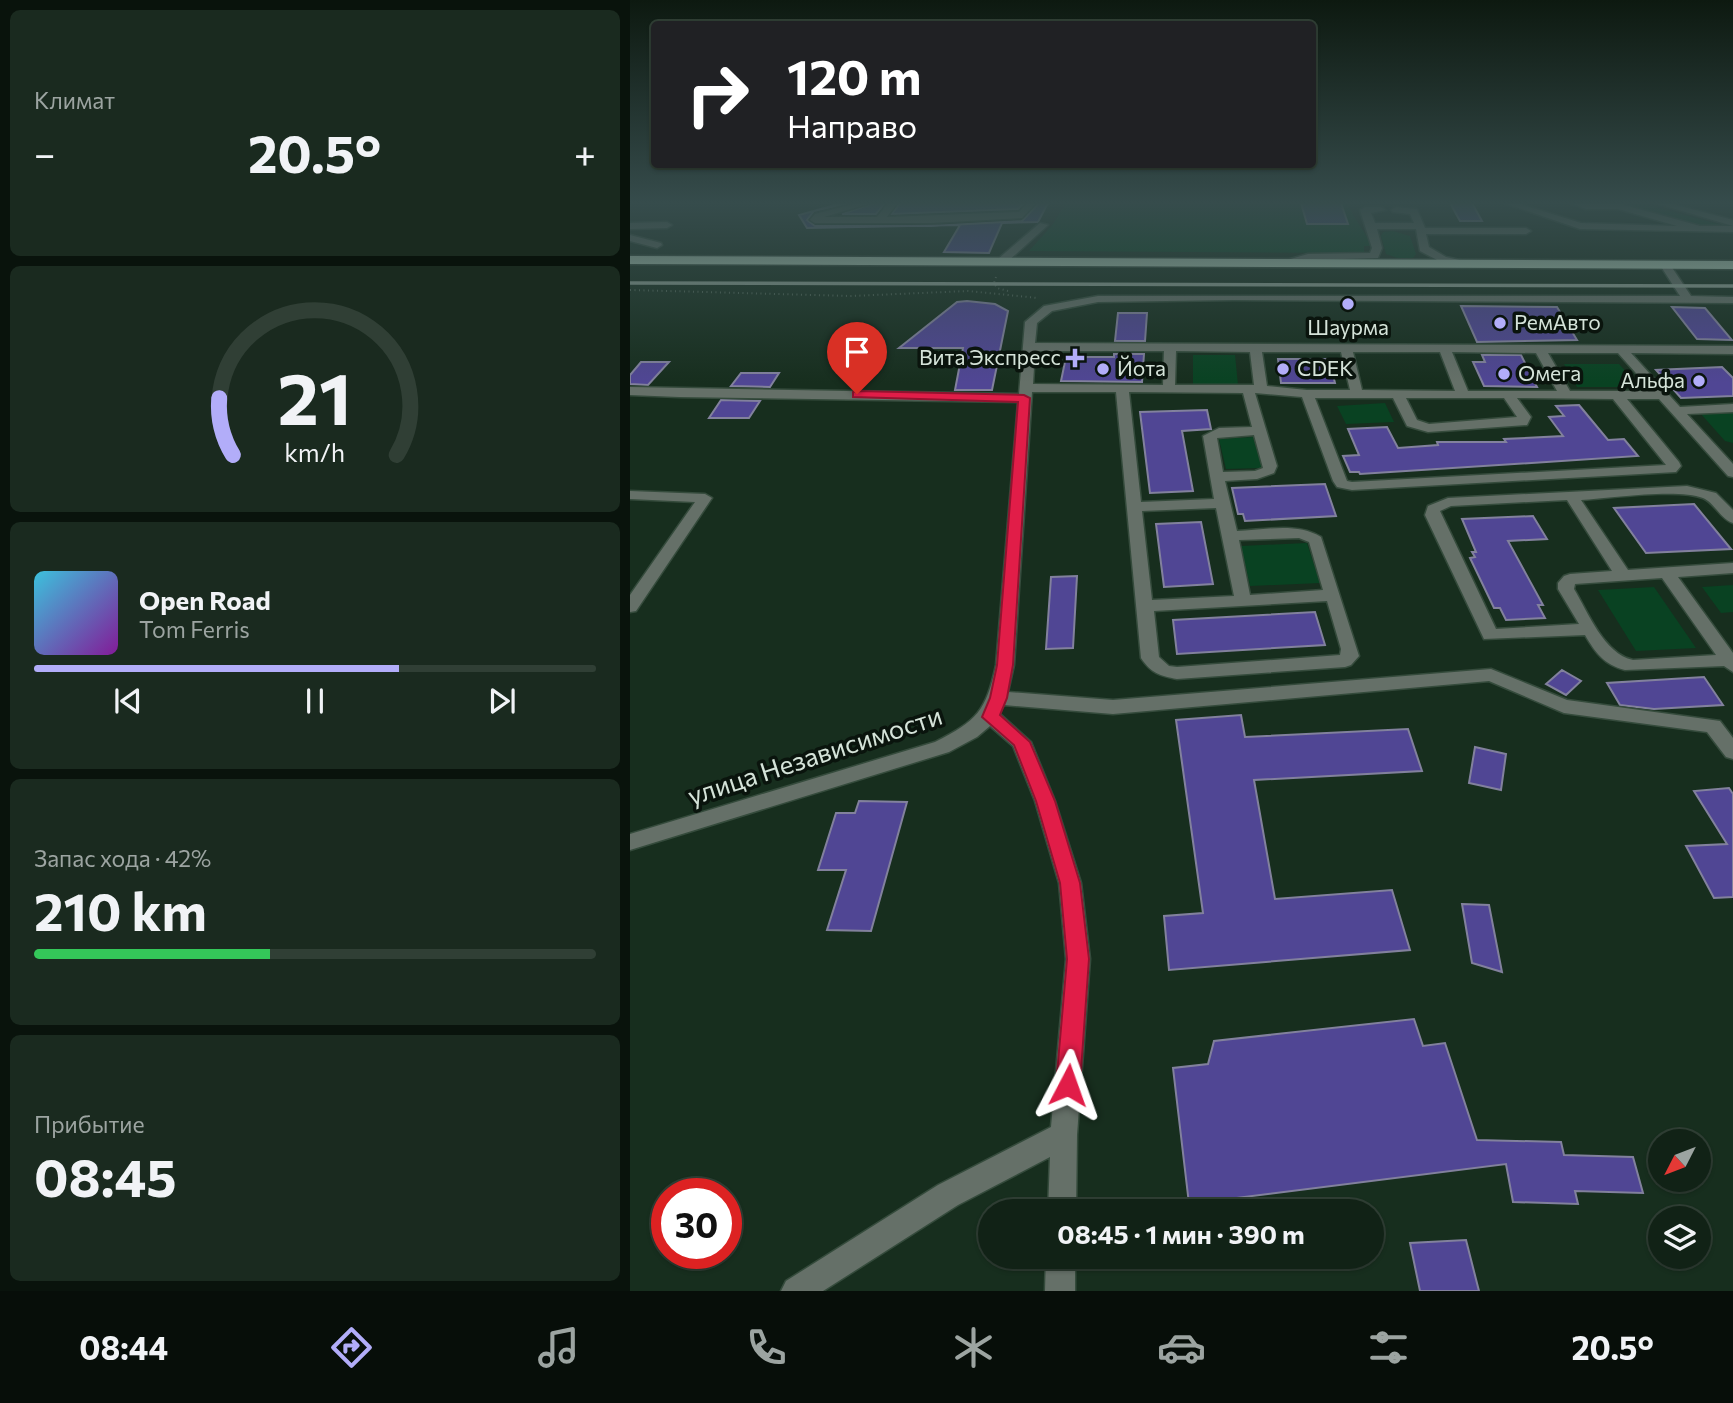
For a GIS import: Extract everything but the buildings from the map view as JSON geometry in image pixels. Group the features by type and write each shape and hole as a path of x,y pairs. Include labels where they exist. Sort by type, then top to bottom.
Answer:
{"highway":[{"path":"780,263 999,268 1230,263"},
{"path":"1470,263 1733,272"},
{"path":"630,269 1667,268 1733,265"}],"street":[{"path":"999,268 1004,263"},
{"path":"1667,268 1688,299"},
{"path":"1062,1199 1064,1135 1078,959 1070,883 1045,801 1021,742 995,707 1005,665 1031,322 1048,308 1098,299 1234,297 1733,300"},
{"path":"1028,347 1733,350"},
{"path":"1169,389 1170,348"},
{"path":"1217,477 1257,475 1269,470 1254,389 1256,348"},
{"path":"1346,348 1357,394"},
{"path":"1445,349 1463,394"},
{"path":"1540,349 1566,395"},
{"path":"1622,349 1733,473"},
{"path":"1122,388 1150,658 1156,666 1164,671 1190,672 1346,661 1350,656 1350,649 1316,540 1312,536 1299,533 1230,536"},
{"path":"630,391 708,395 1025,393 1122,388 1254,389 1307,394 1663,395"},
{"path":"1307,394 1339,481 1352,486 1671,469 1674,466 1672,461 1617,395"},
{"path":"1397,394 1412,423 1428,428 1522,422 1524,417 1508,395"},
{"path":"1677,411 1733,408"},
{"path":"1243,600 1210,436 1219,432 1260,430"},
{"path":"1717,455 1733,456"},
{"path":"1590,629 1490,635 1433,515 1435,506 1448,502 1687,490 1711,496 1733,518"},
{"path":"630,495 705,498 630,607"},
{"path":"1570,496 1622,574"},
{"path":"1135,508 1223,503"},
{"path":"1731,663 1621,665 1604,652 1566,589 1566,583 1579,576 1733,568"},
{"path":"1666,572 1731,663"},
{"path":"1145,606 1333,595"},
{"path":"995,707 1113,707 1491,676 1564,706 1713,726 1733,752"},
{"name":"улица Независимости","path":"630,842 942,747 966,736 995,707"},
{"path":"796,1291 948,1195 1064,1135"},
{"path":"1060,1291 1061,1269"}],"path":[{"path":"999,268 994,283 997,288 1064,303"},
{"path":"630,290 852,296 922,291 1014,293"}],"green space":[{"path":"1193,355 1235,355 1238,385 1193,385"},
{"path":"1564,364 1619,364 1640,387 1577,387"},
{"path":"1385,403 1394,422 1346,424 1337,406"},
{"path":"1733,413 1733,443 1725,441 1701,414"},
{"path":"1253,437 1262,468 1226,469 1219,439"},
{"path":"1307,543 1320,583 1250,586 1241,546"},
{"path":"1733,585 1733,612 1721,613 1702,587"},
{"path":"1654,587 1696,648 1636,651 1598,590"}],"railway":[{"path":"630,283 1733,286"}],"place":[{"name":"Шаурма","path":"1348,304"},
{"name":"РемАвто","path":"1500,323"},
{"name":"Вита Экспресс","path":"1075,358"},
{"name":"Йота","path":"1103,369"},
{"name":"CDEK","path":"1283,369"},
{"name":"Омега","path":"1504,374"},
{"name":"Альфа","path":"1699,381"}],"route":[{"path":"857,394 1024,398 1005,665 999,698 991,717 1021,742 1045,801 1070,883 1078,959 1068,1085"}]}
